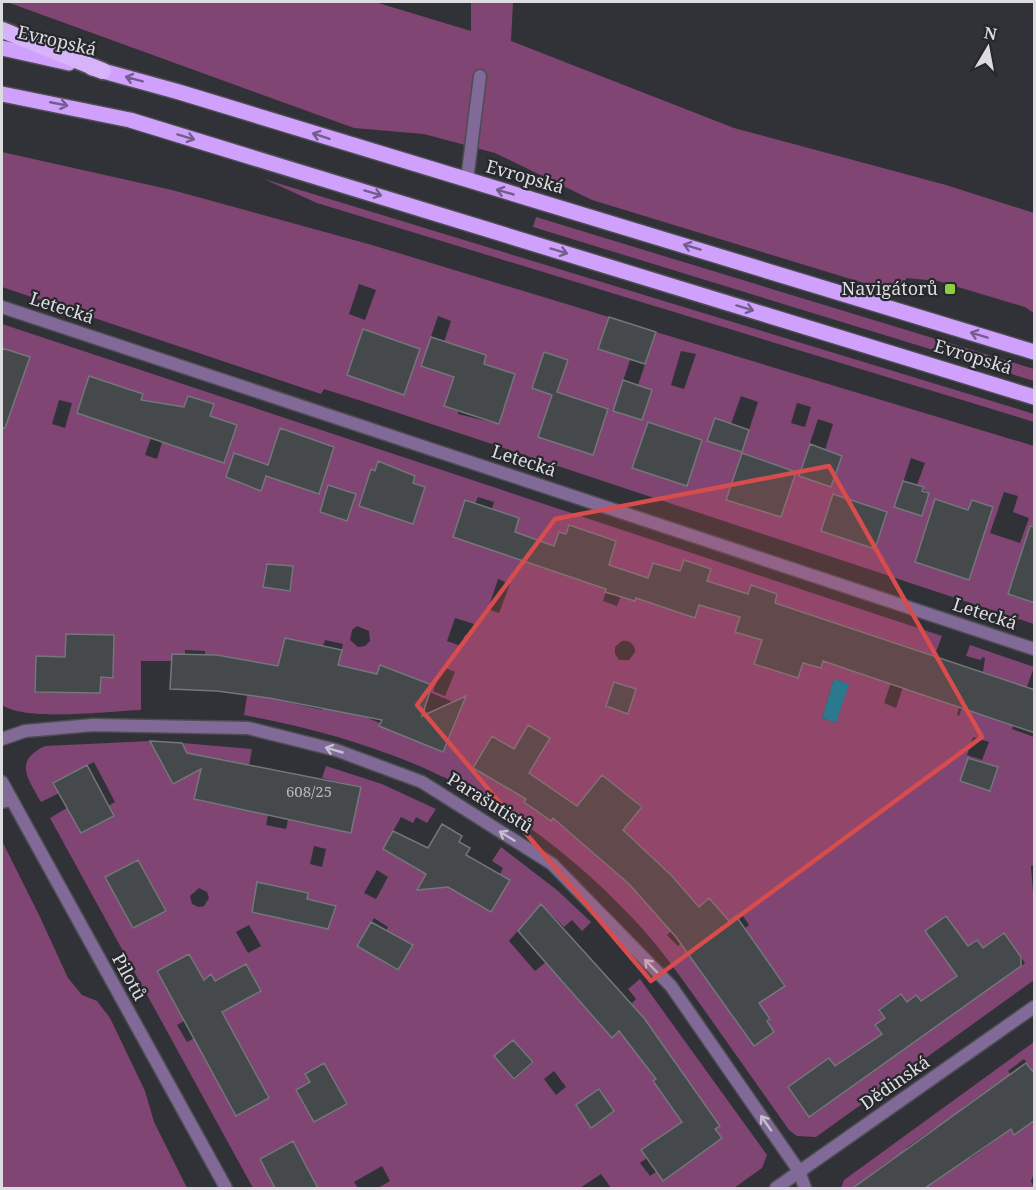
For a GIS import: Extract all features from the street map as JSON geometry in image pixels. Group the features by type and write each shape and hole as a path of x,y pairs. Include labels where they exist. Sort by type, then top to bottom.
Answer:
{"highway":[{"path":"2,30 103,71"}],"main road":[{"name":"Evropská","path":"2,48 103,71 1035,352"},
{"name":"Evropská","path":"2,94 130,120 1035,397"}],"street":[{"path":"466,180 480,76"},
{"name":"Letecká","path":"2,307 1035,649"},
{"name":"Parašutistů","path":"2,739 25,731 93,725 248,728 336,750 422,782 552,864 671,986 800,1171 805,1188"},
{"name":"Pilotů","path":"2,782 6,801 226,1188"},
{"name":"Dědinská","path":"776,1188 1035,1007"}],"highlighted area":[{"path":"829,466 982,737 651,981 417,705 555,519"}],"shaded area":[{"path":"7,2 375,2 471,31 471,2 513,2 511,41 734,128 946,185 1034,213 1034,313 1025,307 938,281 906,278 906,288 867,284 592,200 495,153 424,134 354,128"},
{"path":"2,152 172,190 372,245 609,317 598,349 614,354 625,322 641,327 619,393 616,412 642,420 652,390 638,385 656,332 1034,446 1034,553 1023,549 1008,594 1034,603 1034,624 371,404 324,389 321,394 2,287","holes":["359,284 376,290 365,320 349,314","438,316 451,321 443,345 485,359 483,364 510,387 499,424 458,414 458,411 444,406 454,377 435,371 437,362 424,357","363,330 416,348 347,375","681,351 696,354 684,389 671,385","545,352 557,356 553,371 533,388","566,395 594,404 605,418 593,455 538,437 550,401","741,396 758,402 742,452 708,441 731,424","797,403 811,407 805,427 791,423","818,419 833,424 825,450 842,456 831,487 799,476","645,432 698,450 686,486 633,468","742,453 769,462 766,472 793,481 781,517 727,500","911,458 925,463 917,485 929,493 895,507","1004,492 1018,496 1013,512 1029,518 1020,543 990,533","833,494 887,512 875,549 821,531","962,508 968,510 969,580 915,562 927,525"]},
{"path":"264,179 1034,414 1034,422 317,203"},
{"path":"536,217 1034,369 1034,381 533,227"},
{"path":"2,324 942,636 920,693 959,707 957,715 959,716 962,708 984,715 997,677 983,672 985,658 982,657 981,660 966,656 970,645 1034,667 1012,729 1034,737 1034,865 1031,866 1034,907 1034,980 816,1137 797,1136 789,1130 665,956 638,924 595,881 552,844 506,812 459,785 410,762 358,743 244,715 247,696 263,697 267,665 235,660 230,693 216,691 217,656 205,655 205,651 185,650 185,654 172,654 172,661 141,661 141,710 49,714 14,710 2,705 2,391 16,395 29,357 2,348","holes":["89,376 143,394 131,431 77,413","188,396 213,404 210,416 237,425 225,462 197,453 184,407","59,400 72,403 65,428 52,424","155,426 166,429 157,459 145,455","280,428 334,447 319,493 266,476 261,490 241,484 248,461 268,467","379,461 415,476 413,483 425,487 413,524 359,506 371,469 375,471","328,486 356,494 347,521 320,512","478,497 494,502 492,509 519,518 507,555 453,537 465,501 475,504","569,525 616,541 601,587 547,569 559,532 566,534","535,540 549,544 541,567 528,562","684,560 711,569 695,618 641,600 680,571","266,565 293,566 290,590 263,587","614,567 621,596 617,606 603,601","498,579 510,584 499,613 488,609","752,586 777,594 775,603 806,654 798,678 755,664 762,640 735,631","455,618 474,624 470,636 465,635 461,646 447,641","841,625 895,643 883,680","357,626 369,631 370,641 365,646 358,647 350,640 352,630","66,634 114,636 113,677 101,677 100,693 35,692 36,656 65,657","285,638 323,646 325,640 343,644 336,674 330,674 322,710 277,700 284,667 278,665","622,641 630,642 634,647 635,652 629,660 619,660 615,654 615,647","380,665 431,685 429,692 453,702 465,698 442,752 379,726 380,723 360,715","443,667 455,672 445,696 433,691","834,679 848,684 836,723 822,718","892,680 904,684 896,708 884,703","528,725 550,738 517,794 474,768 492,736 514,749","973,737 989,742 982,760 967,755","969,757 998,767 991,790 961,780","602,775 642,807 601,857 562,825","634,840 645,851 610,865","666,869 699,907 709,898 719,910 678,946 667,935 671,931 638,893","741,913 749,925 728,941 719,929","926,931 968,946 977,940 983,948 1004,933 1025,963 1005,978 949,964","750,937 785,985 770,996 764,989","900,994 907,1002 916,995 938,1025 896,1054 875,1025 885,1018 879,1009","762,1008 770,1019 754,1046 739,1025","858,1050 874,1071 859,1081 844,1059","829,1058 850,1087 809,1117 788,1087"]},
{"path":"150,741 173,784 196,771 182,743 252,749 249,766 194,799 268,815 266,825 286,829 288,820 351,833 361,787 322,778 326,766 382,784 436,809 427,823 416,817 413,823 401,817 383,849 491,912 510,880 500,874 503,868 492,861 501,847 557,890 591,922 582,931 572,920 564,927 541,904 509,941 535,971 546,962 612,1038 639,1014 631,1004 636,999 628,989 640,979 767,1155 762,1168 734,1188 611,1188 601,1174 580,1188 378,1188 390,1181 382,1166 354,1182 358,1188 318,1188 292,1141 260,1159 275,1188 253,1188 50,818 67,808 82,833 114,816 108,806 115,802 94,762 86,766 59,793 41,802 28,778 26,764 35,752 45,746","holes":["314,846 326,849 322,867 310,864","138,860 166,911 133,928","377,870 388,877 376,899 364,893","199,888 207,892 209,898 204,906 198,907 192,904 190,896","374,918 388,927 372,954 357,946","249,925 261,946 248,953 236,932","399,939 412,946 398,971 385,963","189,954 203,979 211,975 215,981 246,964 261,990 221,1013 222,1023 187,1042 177,1025 184,1021 157,972","513,1040 534,1062 514,1080 494,1056","240,1047 236,1116 208,1065","324,1063 347,1104 323,1117 304,1105 296,1090 310,1082 305,1074","677,1065 719,1126 715,1129 721,1139 663,1181 656,1172 650,1176 640,1163 647,1158 641,1150 682,1122 653,1081","554,1071 566,1087 556,1095 544,1079","600,1089 614,1111 591,1127 588,1097"]},
{"path":"2,841 68,978 82,995 97,1001 110,1018 145,1091 154,1122 187,1188 2,1188"},
{"path":"1034,1042 1033,1072 1024,1059 1008,1071 1034,1107 1034,1173 1031,1181 1034,1188 923,1188 904,1162 898,1165 893,1158 878,1169 872,1185 866,1188 841,1188 844,1180","holes":["1000,1081 1014,1134 1011,1129 971,1158 950,1128 965,1106","933,1129 948,1149 947,1173 932,1184 906,1148"]}],"water":[{"path":"834,679 849,684 836,723 822,718"}],"building":[{"path":"609,317 656,332 645,364 598,349"},
{"path":"363,329 420,349 404,395 347,375"},
{"path":"431,337 486,355 484,364 515,374 499,424 444,406 454,377 421,366"},
{"path":"2,348 30,357 5,428 2,428"},
{"path":"544,352 568,360 557,392 608,409 593,455 538,437 552,395 532,388"},
{"path":"89,376 143,394 141,400 184,407 188,396 214,404 210,416 237,425 224,463 77,413"},
{"path":"623,380 652,390 642,420 613,411"},
{"path":"715,418 749,430 742,452 707,441"},
{"path":"648,422 702,440 687,486 632,468"},
{"path":"280,428 334,447 319,494 266,476 261,491 226,477 234,453 268,465"},
{"path":"810,444 842,456 831,487 799,476"},
{"path":"742,453 796,472 781,517 726,500"},
{"path":"378,461 415,476 413,483 425,487 413,524 359,506 371,469 375,471"},
{"path":"903,481 924,487 922,491 929,493 922,516 894,507"},
{"path":"328,485 356,494 347,521 320,512"},
{"path":"833,494 887,512 875,549 821,531"},
{"path":"935,499 968,510 972,500 993,507 969,580 915,562"},
{"path":"465,500 519,518 515,532 554,546 559,532 566,534 569,525 616,541 609,565 648,578 653,563 680,571 684,560 711,569 707,581 748,594 751,585 777,594 775,603 1035,690 1035,733 823,661 821,668 803,663 798,678 754,664 762,640 735,632 740,617 699,605 695,618 636,598 635,601 605,592 606,589 453,537"},
{"path":"1030,526 1035,527 1035,603 1008,594"},
{"path":"267,564 293,566 290,591 263,587"},
{"path":"66,634 114,635 113,678 101,677 100,693 35,692 36,656 65,657"},
{"path":"285,638 342,650 338,665 377,674 380,665 432,685 422,716 466,696 443,752 379,726 382,720 269,698 217,691 170,689 172,654 217,655 278,666"},
{"path":"614,682 636,689 628,714 606,706"},
{"path":"528,725 550,738 529,773 577,806 602,775 642,807 623,830 671,875 699,907 709,898 729,921 736,916 785,986 759,1003 770,1019 767,1021 774,1032 754,1046 676,937 629,884 553,818 551,821 524,802 526,799 473,768 492,736 514,749"},
{"path":"150,741 182,743 187,753 361,787 351,833 194,799 201,769 173,784"},
{"path":"968,758 998,767 990,791 960,781"},
{"path":"87,765 114,816 81,833 53,783"},
{"path":"442,824 462,836 459,842 470,848 466,855 510,880 491,912 448,887 417,890 426,874 383,849 393,831 428,848"},
{"path":"138,860 166,911 133,928 105,877"},
{"path":"257,882 308,893 307,899 336,906 328,929 252,912"},
{"path":"541,904 644,1018 720,1126 715,1129 722,1138 663,1181 641,1150 682,1122 653,1081 656,1079 619,1031 612,1038 518,931"},
{"path":"946,916 968,946 977,940 983,948 1004,933 1021,957 1021,966 809,1117 788,1087 829,1058 835,1066 882,1034 875,1025 885,1018 879,1010 901,994 907,1002 916,995 921,1001 957,976 925,931"},
{"path":"371,922 413,945 398,970 357,946"},
{"path":"189,954 204,980 211,974 215,981 246,964 261,991 222,1012 269,1098 236,1116 157,971"},
{"path":"513,1040 533,1062 514,1079 494,1056"},
{"path":"324,1063 347,1104 314,1122 296,1090 310,1082 305,1074"},
{"path":"1026,1063 1035,1074 1035,1120 1014,1135 1011,1129 925,1188 853,1188"},
{"path":"599,1089 614,1111 591,1128 576,1105"},
{"path":"293,1141 318,1188 275,1188 260,1159"}],"place":[{"name":"Navigátorů","path":"950,289"}]}
